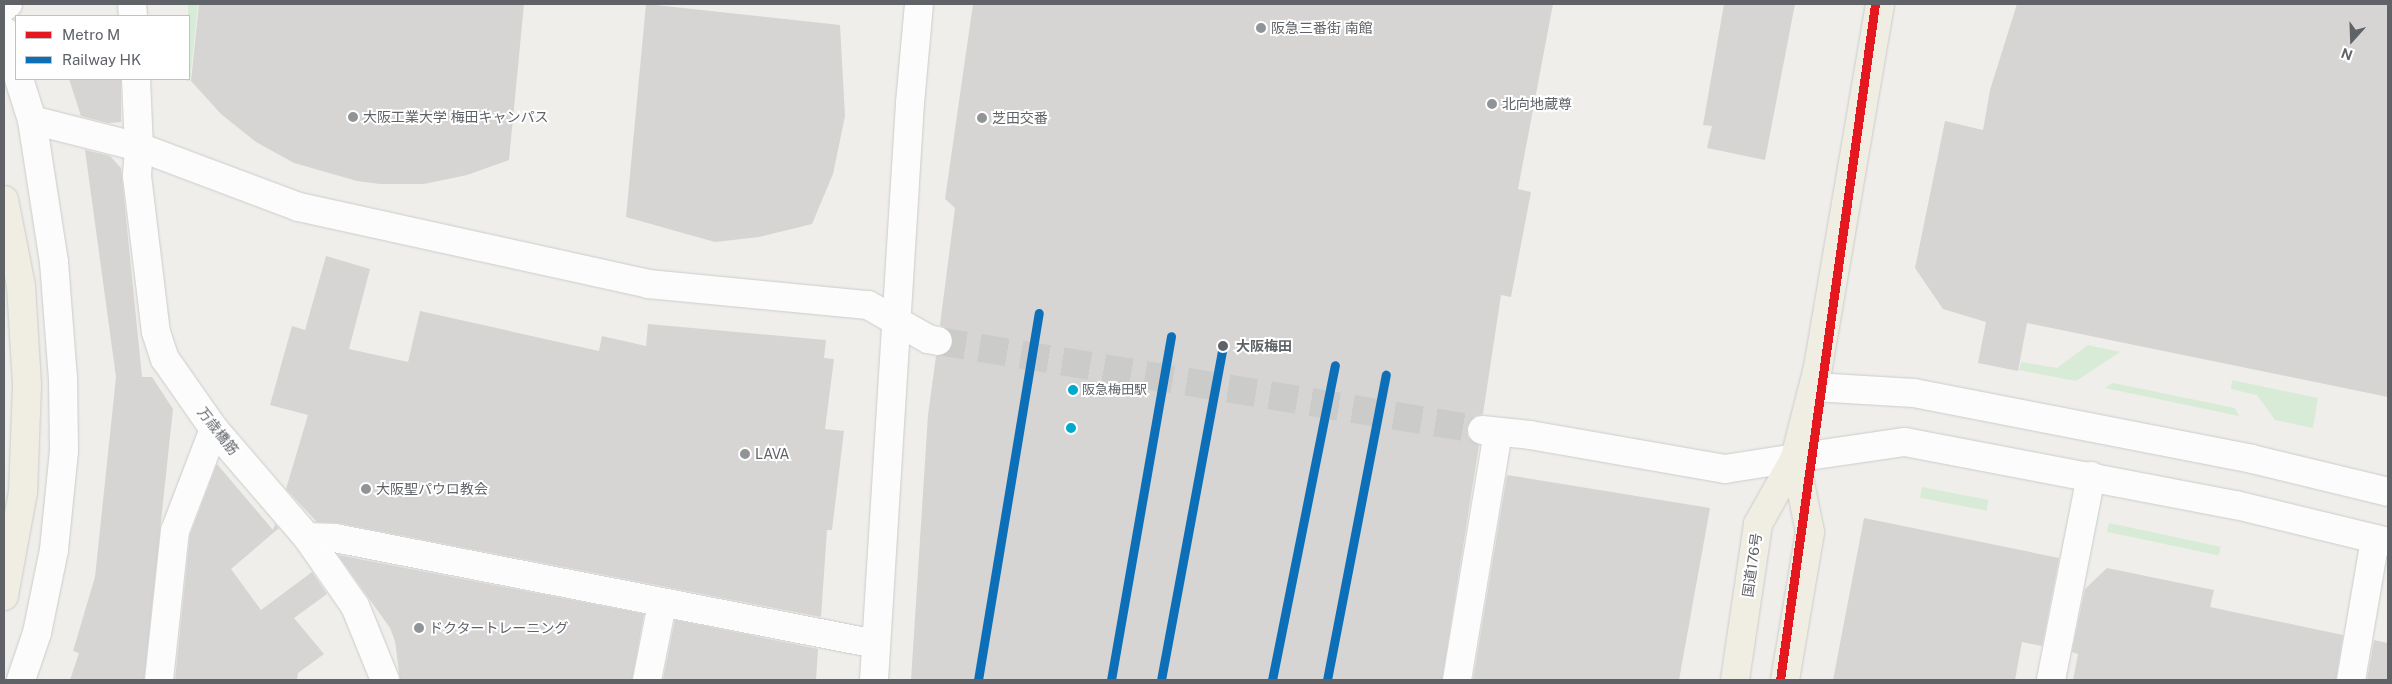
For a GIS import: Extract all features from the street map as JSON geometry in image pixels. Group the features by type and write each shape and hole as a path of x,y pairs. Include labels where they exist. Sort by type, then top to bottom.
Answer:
{"highway":[{"name":"国道176号","path":"1735,680 1758,524 1795,458 1814,387 1880,4"},
{"path":"4,200 22,286 27,385 23,492 4,596"},
{"name":"国道176号","path":"1785,680 1810,532 1795,458"}],"street":[{"path":"4,7 8,4"},
{"path":"874,680 899,322 910,103 919,4"},
{"path":"4,31 13,72"},
{"path":"16,80 32,120 54,262 63,378 64,451 54,550 37,632 21,680"},
{"name":"万歳橋筋","path":"136,80 139,147 137,176 156,332 165,359 214,429 307,537 355,606 385,680"},
{"path":"32,120 139,147 299,207 648,284 868,305 928,340 938,341"},
{"path":"1814,387 1914,393 2252,459 2388,492"},
{"path":"159,680 175,531 214,429"},
{"path":"1457,680 1490,431 1725,469 1905,442 2236,505 2382,541 2352,680"},
{"path":"2051,680 2091,476"},
{"path":"307,537 335,538 662,604 876,644"},
{"path":"647,680 662,604"}],"green space":[{"path":"188,4 198,4 190,81 186,81 190,80 190,15 188,15"},
{"path":"2088,345 2120,352 2076,381 2019,370 2021,362 2057,368"},
{"path":"2232,380 2318,398 2313,428 2275,420 2257,395 2231,389"},
{"path":"2113,383 2235,408 2239,416 2105,388"},
{"path":"1922,487 1989,500 1987,511 1920,498"},
{"path":"2109,523 2221,547 2219,556 2107,532"}],"building":[{"path":"199,4 524,4 509,160 467,175 424,184 380,184 357,181 294,163 256,142 221,114 191,81"},
{"path":"646,4 840,25 845,116 833,174 812,224 759,237 715,242 626,217"},
{"name":"大阪梅田","path":"973,4 1553,4 1518,189 1531,192 1511,297 1501,295 1483,414 1475,416 1467,428 1468,437 1479,445 1442,680 911,680 928,415 936,356 949,352 953,344 949,330 940,325 955,208 945,199"},
{"path":"1724,4 1795,4 1765,160 1707,148 1712,126 1703,125"},
{"path":"2017,4 2388,4 2388,397 2027,323 2018,371 1978,363 1986,322 1943,309 1915,268 1945,121 1983,130 1990,90"},
{"path":"69,80 121,80 121,122 108,123 81,116"},
{"path":"85,150 110,156 121,168 142,377 152,377 173,409 144,680 70,680 79,653 73,651 95,577 116,377"},
{"path":"326,256 370,269 349,349 408,362 420,311 599,351 602,336 646,346 648,324 826,340 824,358 834,359 825,429 844,431 832,530 827,530 821,617 338,523 317,522 286,489 308,415 270,405 292,326 305,330"},
{"path":"217,464 273,530 275,524 279,528 231,569 261,610 312,572 327,594 294,618 324,654 298,673 297,680 175,680 190,535"},
{"path":"1507,475 1710,508 1679,680 1473,680"},
{"path":"1864,518 2059,558 2042,646 2022,642 2015,680 1833,680"},
{"path":"338,555 644,614 632,680 400,680 395,641 390,628"},
{"path":"2107,568 2214,590 2210,607 2343,635 2336,680 2073,680 2078,654 2072,652 2085,589"},
{"path":"675,620 818,649 816,680 663,680"},
{"path":"2374,640 2388,643 2388,680 2367,680"}],"tunnel":[{"path":"938,341 1482,430"}],"metro line":[{"name":"M","path":"1780,680 1875,4"}],"rail line":[{"name":"HK","path":"978,680 1039,313"},
{"name":"HK","path":"1111,680 1171,336"},
{"name":"HK","path":"1161,680 1223,346"},
{"name":"HK","path":"1272,680 1335,365"},
{"name":"HK","path":"1327,680 1386,375"}],"place":[{"name":"阪急三番街 南館","path":"1261,28"},
{"name":"北向地蔵尊","path":"1492,104"},
{"name":"大阪工業大学 梅田キャンパス","path":"353,117"},
{"name":"芝田交番","path":"982,118"},
{"name":"大阪梅田","path":"1223,346"},
{"name":"阪急梅田駅","path":"1073,390"},
{"name":"LAVA","path":"745,454"},
{"name":"大阪聖パウロ教会","path":"366,489"},
{"name":"ドクタートレーニング","path":"419,628"}]}
